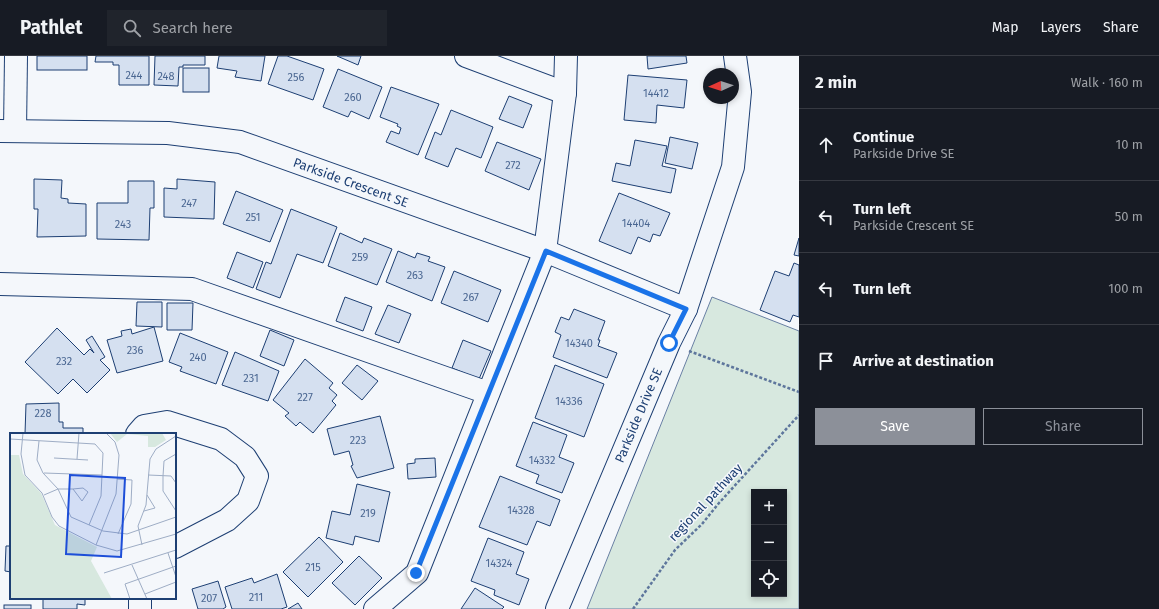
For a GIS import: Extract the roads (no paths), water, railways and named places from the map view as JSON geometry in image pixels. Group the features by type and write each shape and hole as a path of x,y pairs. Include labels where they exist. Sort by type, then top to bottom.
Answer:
{"street":[{"path":"7,131 16,56"},
{"path":"466,56 565,93"},
{"path":"375,609 416,573 546,251 565,93 566,56"},
{"name":"Parkside Drive SE","path":"557,609 669,343 686,309 733,167 740,92 735,56"},
{"name":"Parkside Crescent SE","path":"7,131 168,133 240,142 546,251 686,309"},
{"path":"0,284 192,289 488,393"},
{"path":"137,433 144,426 167,422 221,439 245,457 258,476 248,501 227,520 176,546"}]}
